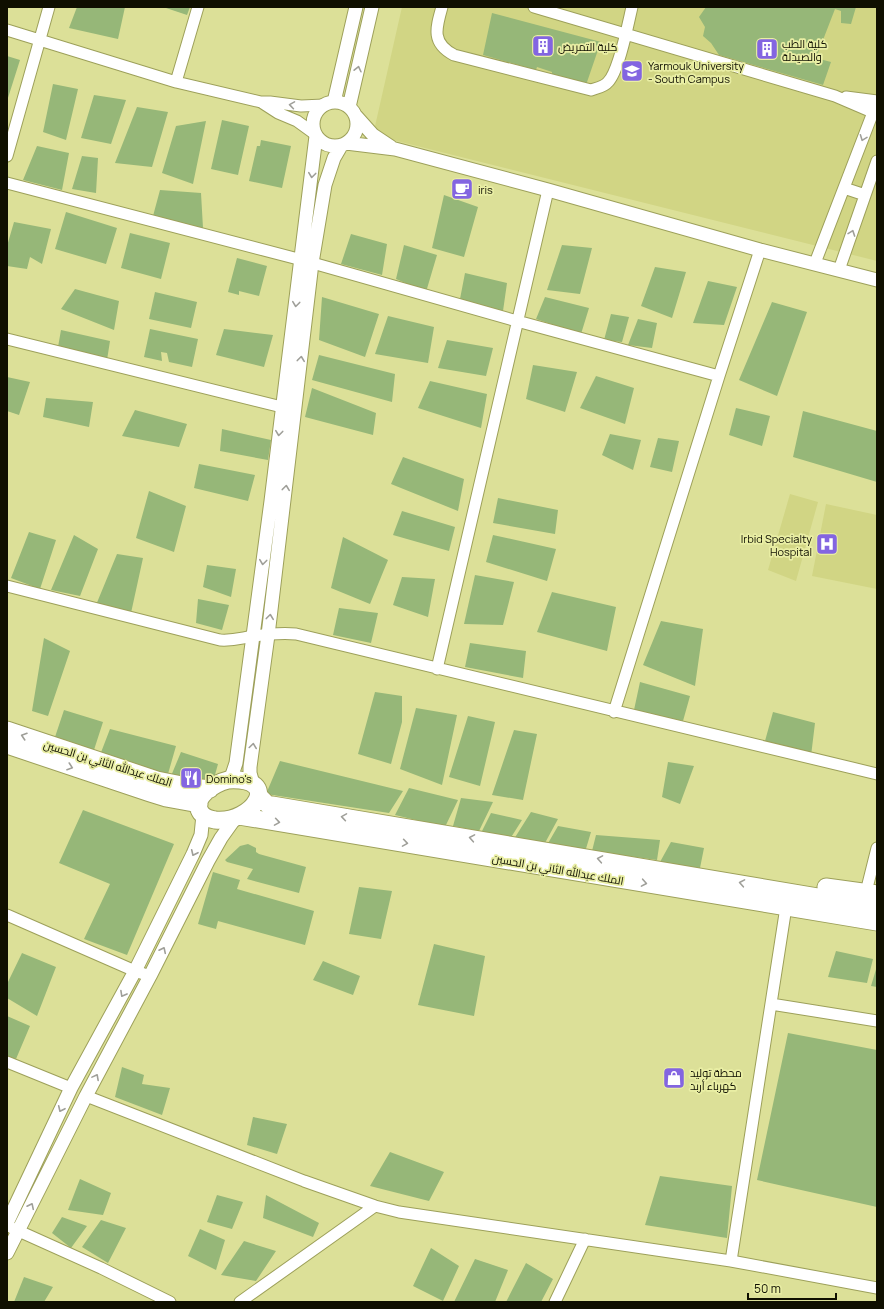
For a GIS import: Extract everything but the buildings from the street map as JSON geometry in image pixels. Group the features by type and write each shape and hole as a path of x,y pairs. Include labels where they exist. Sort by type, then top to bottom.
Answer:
{"main road":[{"name":"الملك عبدالله الثاني بن الحسين","path":"7,730 157,780 210,789"},
{"name":"الملك عبدالله الثاني بن الحسين","path":"7,745 201,810"},
{"path":"228,780 242,781 256,790 254,804 249,810 229,819 215,820 208,818 201,810 200,798 215,785 228,780"},
{"name":"الملك عبدالله الثاني بن الحسين","path":"256,790 267,804 272,805 767,887 877,907"},
{"name":"الملك عبدالله الثاني بن الحسين","path":"237,816 427,846 877,922"},
{"path":"767,887 790,882 872,893"},
{"path":"791,908 818,924 877,933"}],"street":[{"path":"7,156 49,7"},
{"path":"176,82 198,7"},
{"path":"256,790 250,773 250,767 268,635 289,409 307,261 316,135 313,126 314,118 318,110 329,104 356,7"},
{"path":"307,261 324,185 334,158 344,144 352,138 356,131 357,124 352,112 372,7"},
{"path":"442,7 436,28 438,39 442,47 454,55 591,90 608,83 617,67 632,7"},
{"path":"534,7 835,96 875,114"},
{"path":"7,30 176,82 261,102 301,106 342,103 373,135 394,149"},
{"path":"815,263 875,114 877,101 835,96"},
{"path":"261,102 273,110 297,121 327,145 334,146 344,144 394,149 548,190 760,250 877,280"},
{"path":"839,270 877,161"},
{"path":"7,183 307,261 719,376"},
{"path":"844,188 865,195"},
{"path":"437,669 548,190"},
{"path":"614,712 760,250"},
{"path":"7,339 289,409"},
{"path":"228,780 235,769 236,763 289,409"},
{"path":"7,586 220,640 231,641 254,636 296,634 614,712 877,774"},
{"path":"170,1302 7,1224 71,1088 135,971 196,850 200,835 201,810"},
{"path":"7,1253 86,1096 150,976 211,855 237,816"},
{"path":"872,893 877,848"},
{"path":"730,1261 776,968 791,908"},
{"path":"7,915 135,971 150,976"},
{"path":"771,1004 877,1021"},
{"path":"7,1062 71,1088"},
{"path":"86,1096 304,1181 375,1206 399,1212 730,1261 877,1288"},
{"path":"240,1302 375,1206"},
{"path":"555,1302 585,1239"}],"shaded area":[{"name":"Yarmouk University - South Campus","path":"402,7 877,7 877,261 373,135"},
{"path":"790,494 818,502 796,581 768,570"},
{"path":"826,504 877,515 877,589 812,576"}],"place":[{"name":"كلية التمريض","path":"543,46"},
{"name":"كلية الطب والصيدلة","path":"767,49"},
{"name":"Yarmouk University - South Campus","path":"632,71"},
{"name":"iris","path":"462,189"},
{"name":"Irbid Specialty Hospital","path":"827,544"},
{"name":"Domino's","path":"191,778"},
{"name":"محطة توليد كهرباء أربد","path":"674,1078"}]}
